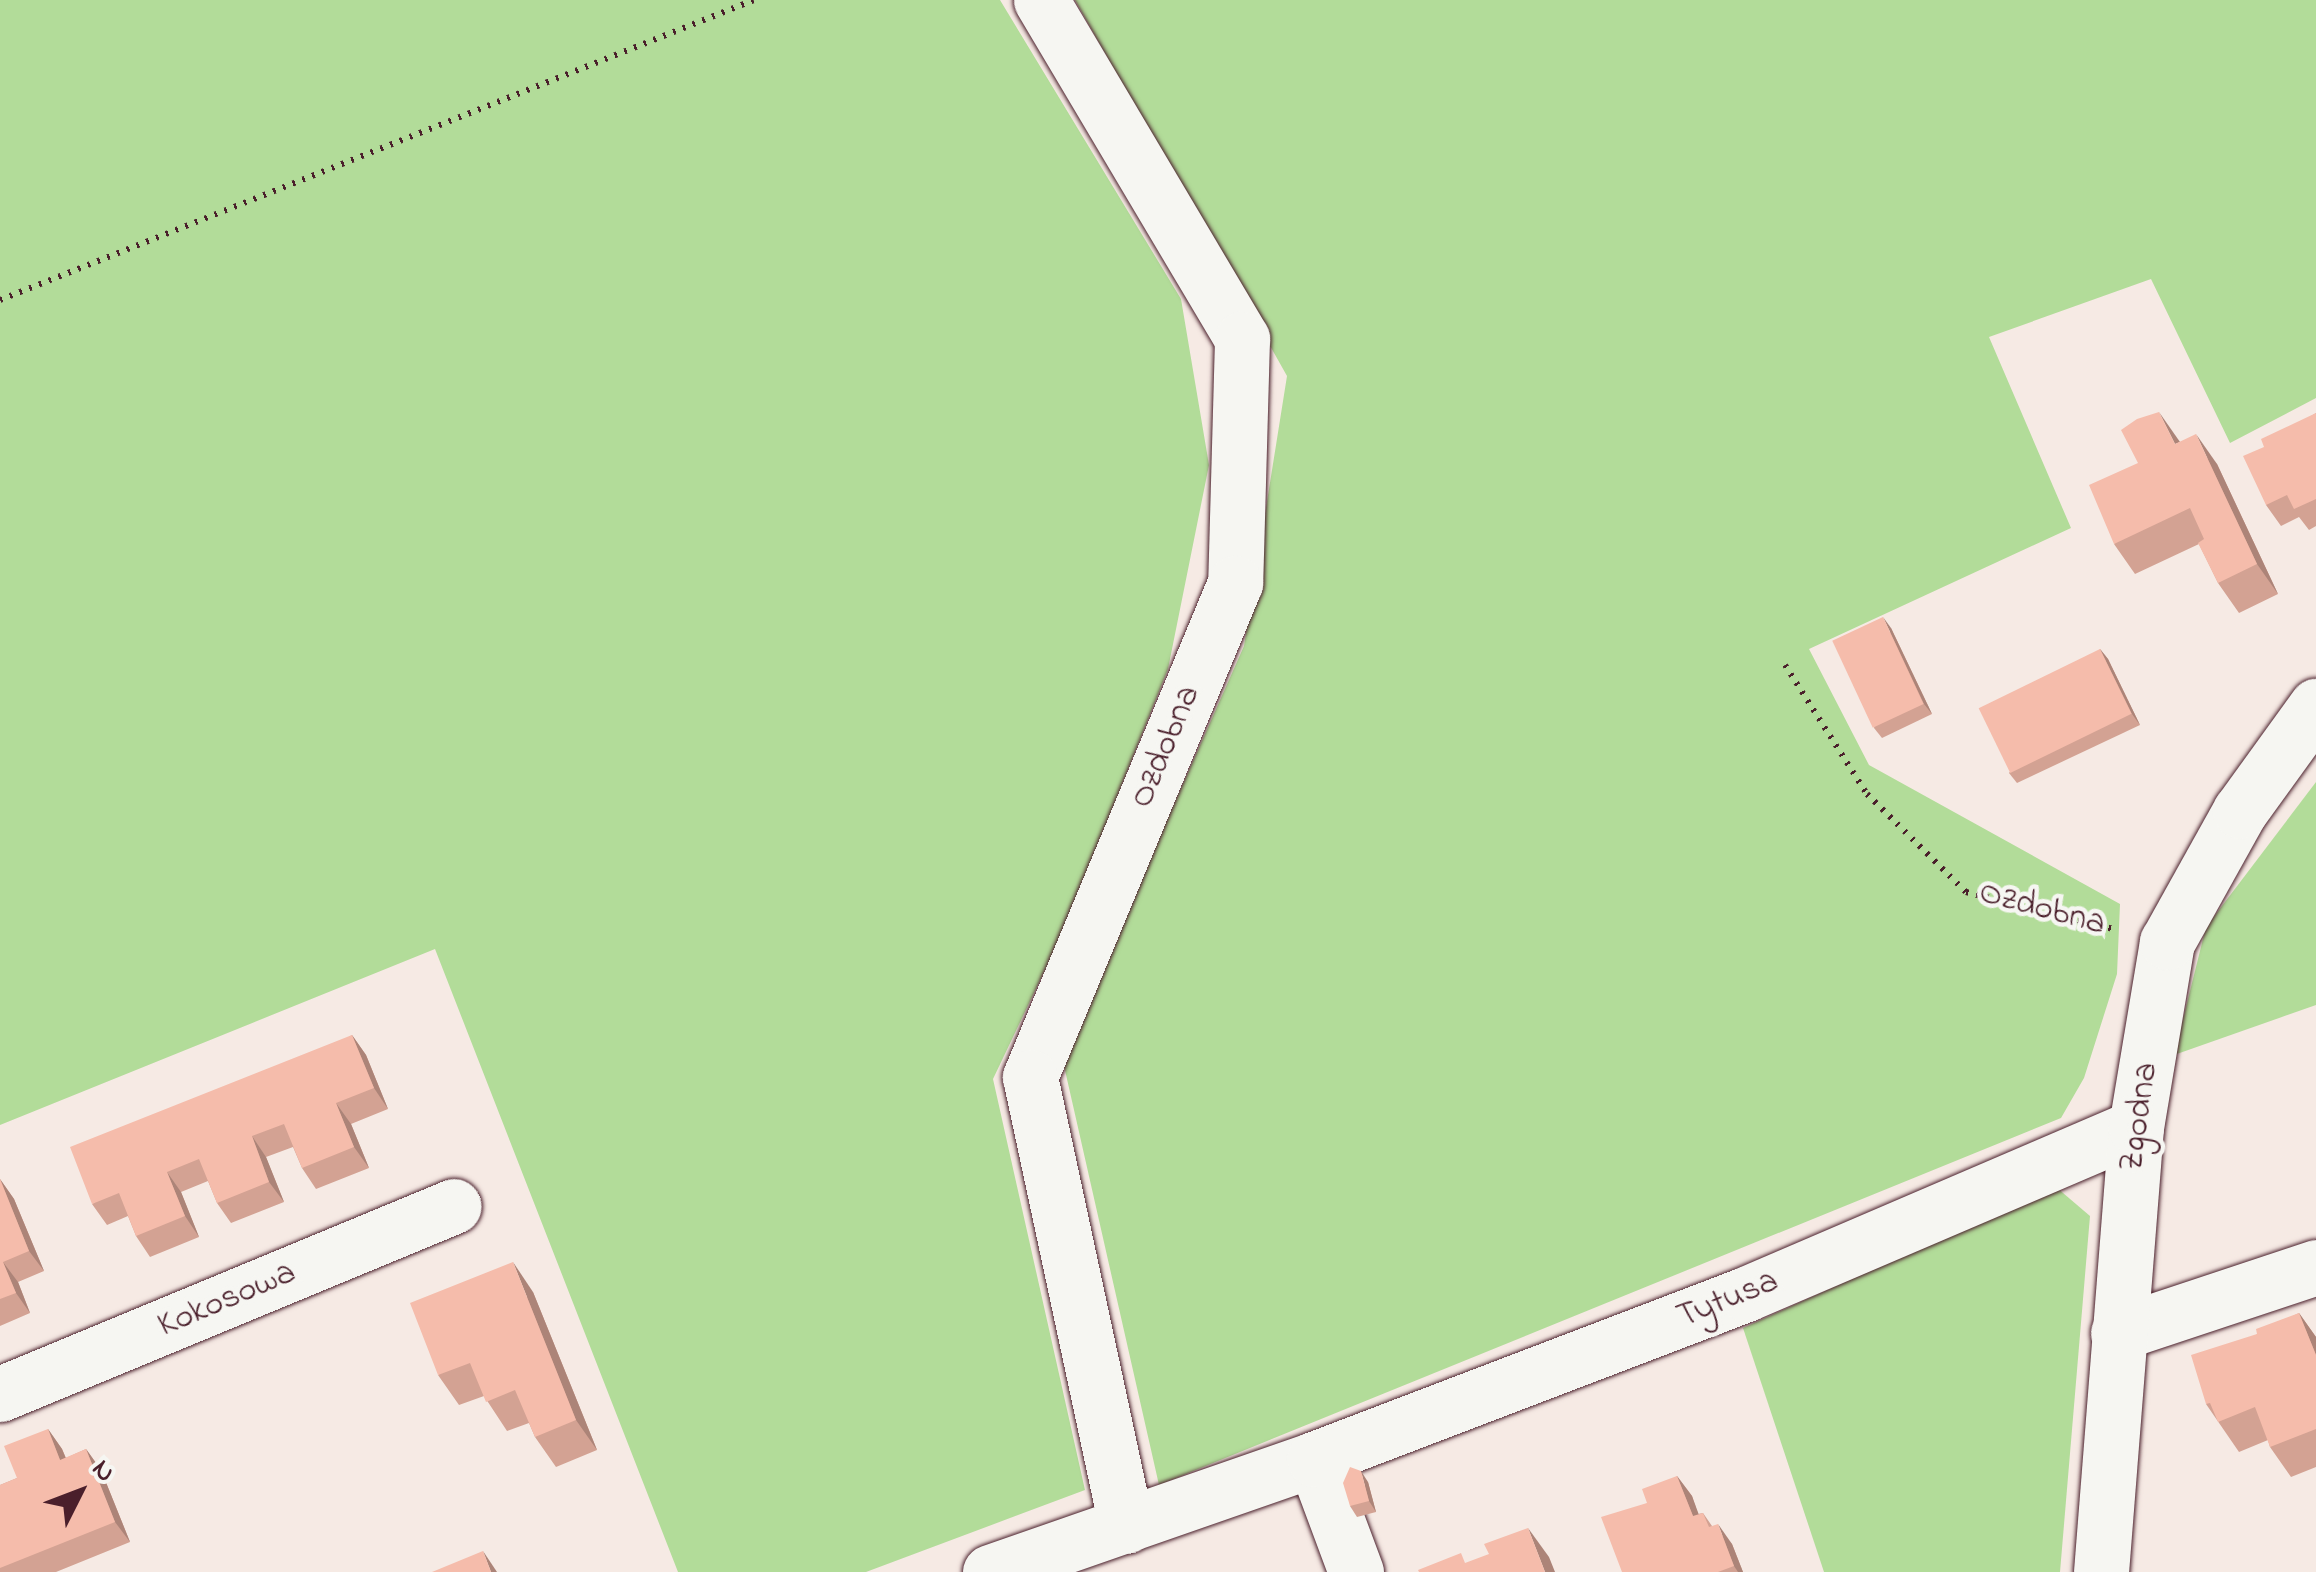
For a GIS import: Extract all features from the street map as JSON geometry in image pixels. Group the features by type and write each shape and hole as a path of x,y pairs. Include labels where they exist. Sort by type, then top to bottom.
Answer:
{"street":[{"name":"Ozdobna","path":"1041,0 1242,339 1235,584 1030,1078 1126,1526"},
{"name":"Zgodna","path":"2100,1572 2136,1127 2167,942 2240,810 2316,706"},
{"name":"Tytusa","path":"990,1572 1314,1458 1746,1294 2136,1127"},
{"name":"Kokosowa","path":"0,1394 454,1206"},
{"path":"2118,1333 2316,1267"},
{"path":"1314,1458 1356,1572"}],"path":[{"path":"0,300 754,0"},
{"name":"Ozdobna","path":"1785,666 1867,794 1966,892 2167,942"}],"green space":[{"path":"0,0 1000,0 1181,299 1209,465 1168,669 1063,932 993,1079 1085,1490 866,1572 678,1572 435,949 0,1125"},
{"path":"1075,0 2316,0 2316,398 2230,443 2151,279 1989,337 2071,528 1809,649 1869,765 2120,904 2117,974 2084,1078 2061,1118 1159,1485 1062,1057 1244,646 1287,376"},
{"path":"2316,782 2316,1005 2174,1055 2206,927"},
{"path":"2056,1187 2090,1216 2060,1572 1824,1572 1743,1328"}],"building":[{"path":"2159,412 2175,444 2196,434 2257,564 2218,583 2198,543 2204,539 2190,508 2114,544 2089,485 2138,463 2121,430 2137,419"},
{"path":"2316,413 2316,499 2294,509 2287,495 2266,505 2243,456 2264,447 2261,439"},
{"path":"1883,617 1924,704 1873,728 1832,641"},
{"path":"2100,649 2132,714 2010,773 1979,708"},
{"path":"352,1035 374,1088 336,1103 354,1147 302,1168 284,1124 252,1136 269,1182 217,1203 199,1159 167,1172 185,1216 136,1236 119,1193 92,1204 70,1147"},
{"path":"0,1179 29,1251 3,1262 16,1293 0,1299"},
{"path":"513,1262 576,1420 535,1437 515,1390 486,1402 470,1363 438,1375 410,1303"},
{"path":"2299,1313 2316,1355 2316,1429 2270,1447 2255,1407 2218,1422 2210,1403 2206,1404 2191,1355 2257,1334 2256,1329"},
{"path":"48,1429 60,1460 86,1449 115,1522 0,1568 0,1485 17,1478 4,1446"},
{"path":"1350,1467 1361,1471 1369,1501 1350,1506 1343,1483"},
{"path":"1677,1476 1693,1516 1703,1513 1709,1527 1718,1524 1734,1566 1718,1572 1622,1572 1601,1517 1647,1503 1642,1489"},
{"path":"1528,1528 1545,1572 1418,1570 1461,1553 1465,1563 1489,1554 1484,1544"},
{"path":"483,1551 491,1572 432,1572"}]}
